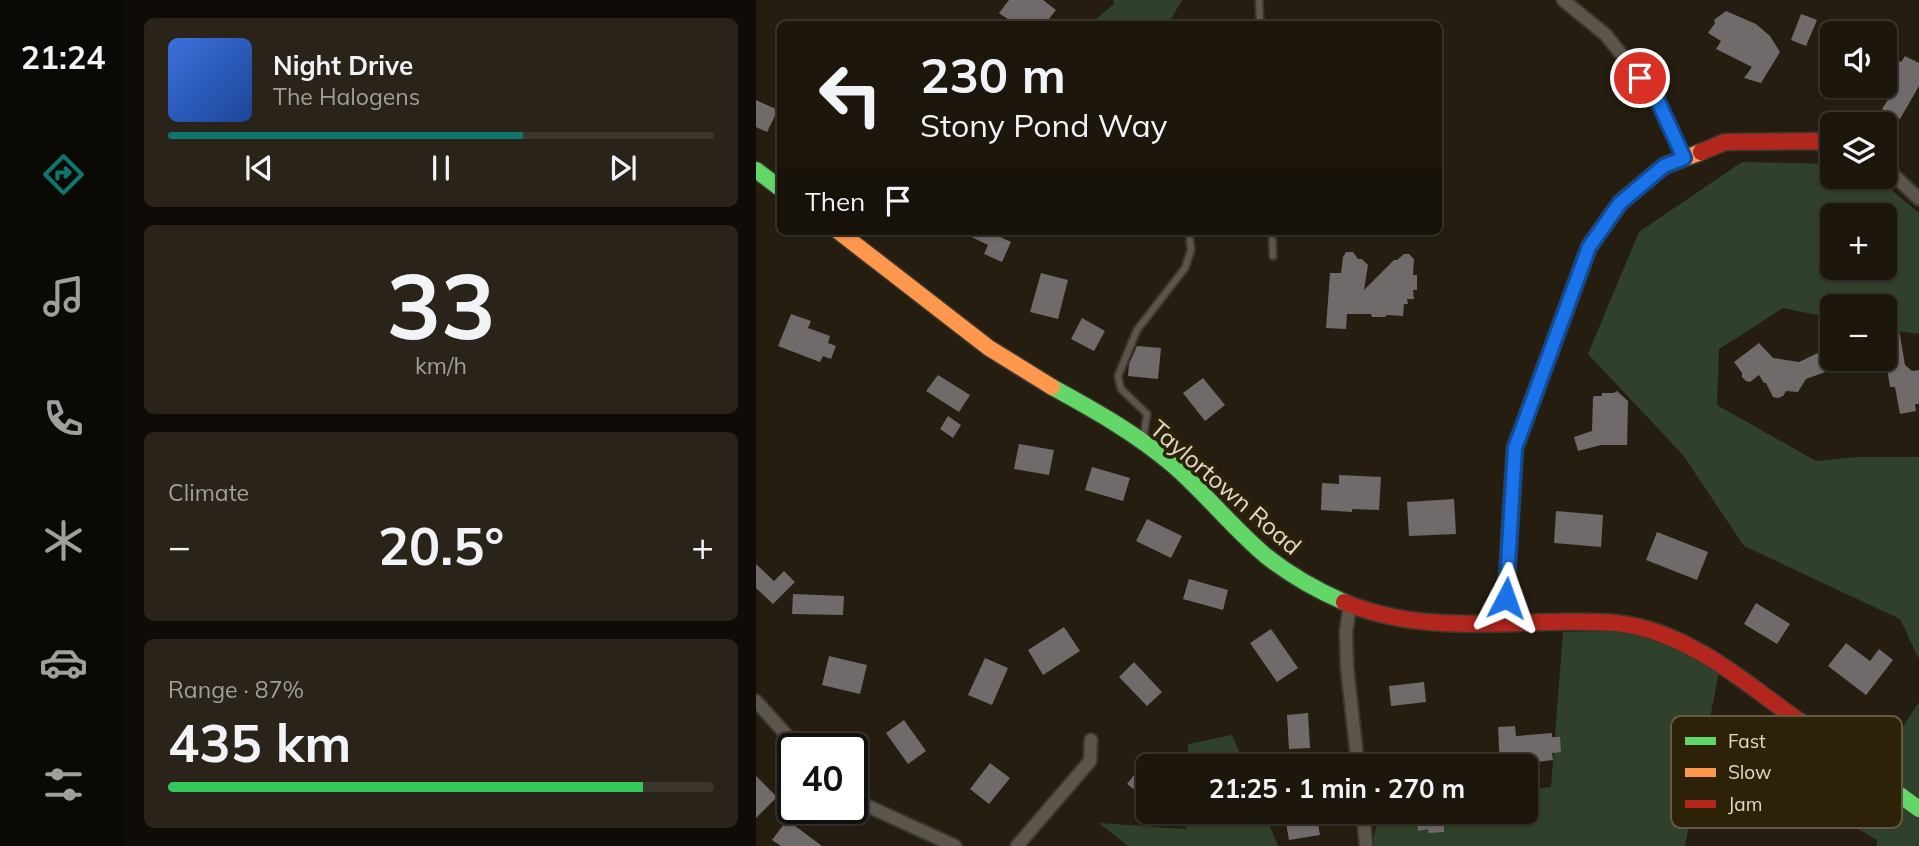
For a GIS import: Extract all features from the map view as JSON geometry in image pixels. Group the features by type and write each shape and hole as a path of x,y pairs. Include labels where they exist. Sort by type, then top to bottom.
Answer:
{"street":[{"path":"1563,0 1606,35 1657,99 1684,158"},
{"path":"1504,623 1515,448 1589,247 1620,203 1664,166 1725,142 1820,142"},
{"path":"756,170 777,186"},
{"path":"1897,178 1919,199"},
{"name":"Taylortown Road","path":"843,235 987,347 1143,441 1166,458 1280,567 1306,583 1350,605 1414,621 1466,624 1602,622 1651,630 1679,640 1706,655 1793,716"},
{"path":"1350,605 1346,632 1357,754"},
{"path":"756,701 785,733"},
{"path":"1017,846 1090,761 1091,740"},
{"name":"Taylortown Road","path":"1902,796 1919,809"},
{"path":"868,806 955,846"},
{"path":"1364,824 1366,846"}],"lane":[{"path":"1259,0 1260,21"},
{"path":"1143,441 1147,414 1121,389 1118,376 1137,330 1185,268 1191,250 1189,235"},
{"path":"1272,235 1273,256"}],"green space":[{"path":"1113,0 1182,0 1170,21 1094,21 1114,4"},
{"path":"1742,162 1820,164 1820,189 1890,189 1919,213 1919,334 1897,331 1897,294 1820,294 1820,316 1783,308 1719,349 1717,405 1816,461 1858,457 1919,457 1919,659 1900,619 1744,546 1683,455 1588,354 1639,232"},
{"path":"1645,630 1720,667 1710,716 1671,716 1671,828 1689,828 1685,846 1372,846 1377,824 1538,824 1538,789 1551,787 1563,632"},
{"path":"1919,702 1919,846 1877,846 1877,840 1856,828 1902,828 1902,728"},
{"path":"1232,735 1240,754 1188,754 1188,744"},
{"path":"1099,823 1186,829 1186,824 1269,824 1278,846 1128,846"}],"building":[{"path":"1009,0 1043,0 1056,10 1047,21 1011,21 999,13"},
{"path":"1726,11 1756,24 1770,36 1780,52 1761,83 1744,78 1752,67 1716,49 1721,41 1708,33 1715,23 1714,20"},
{"path":"1801,14 1817,20 1806,46 1791,40"},
{"path":"1905,56 1919,63 1919,86 1900,119 1897,117 1897,112 1882,109 1889,98 1897,98 1897,60 1901,62"},
{"path":"756,100 777,110 767,132 756,127"},
{"path":"967,235 996,235 1011,242 1002,262 984,254 988,245"},
{"path":"1346,252 1353,252 1368,265 1364,290 1394,260 1404,254 1409,254 1414,259 1413,275 1417,275 1417,290 1413,290 1414,299 1407,299 1408,304 1404,304 1403,316 1372,317 1371,314 1347,314 1346,329 1326,328 1330,273 1341,273"},
{"path":"1041,273 1068,280 1058,319 1030,312"},
{"path":"791,314 811,321 808,328 830,336 828,343 836,346 831,359 823,356 820,362 778,346"},
{"path":"1082,318 1105,331 1094,351 1071,339"},
{"path":"1897,330 1905,365 1912,371 1919,370 1919,404 1915,404 1916,411 1900,414 1895,387 1890,387 1888,371 1897,371"},
{"path":"1759,343 1773,358 1799,362 1820,352 1820,371 1828,371 1806,379 1798,392 1786,391 1778,398 1773,397 1759,375 1750,382 1746,381 1734,362"},
{"path":"1137,346 1161,348 1158,379 1128,376 1129,364"},
{"path":"938,375 970,395 959,412 926,391"},
{"path":"1203,378 1225,405 1205,421 1183,393"},
{"path":"1617,391 1628,401 1627,445 1601,445 1578,451 1574,437 1592,431 1594,396"},
{"path":"948,416 961,425 953,438 940,429"},
{"path":"1019,444 1054,450 1049,475 1014,469"},
{"path":"1092,467 1130,478 1123,501 1085,490"},
{"path":"1339,475 1381,477 1379,510 1321,510 1322,483 1339,484"},
{"path":"1454,499 1456,534 1409,536 1407,502"},
{"path":"1556,511 1603,515 1601,547 1554,543"},
{"path":"1147,519 1182,536 1171,558 1136,541"},
{"path":"1657,532 1708,552 1697,580 1646,560"},
{"path":"756,564 774,581 784,571 795,582 773,604 756,588"},
{"path":"1189,579 1228,590 1223,610 1183,599"},
{"path":"793,594 844,596 843,615 792,614"},
{"path":"1756,603 1790,624 1777,644 1744,624"},
{"path":"1064,627 1080,651 1043,675 1028,650"},
{"path":"1271,629 1298,668 1277,682 1250,643"},
{"path":"1846,643 1870,661 1879,649 1893,660 1866,695 1828,666"},
{"path":"829,656 867,665 860,694 822,685"},
{"path":"985,658 1008,668 992,705 968,695"},
{"path":"1134,662 1162,692 1147,706 1119,677"},
{"path":"1424,682 1426,702 1391,706 1389,686"},
{"path":"1308,713 1310,748 1289,749 1287,715"},
{"path":"904,720 926,751 908,764 886,733"},
{"path":"1515,726 1516,736 1552,733 1552,737 1560,737 1561,752 1552,753 1553,760 1538,762 1538,754 1499,754 1498,727"},
{"path":"990,763 1010,778 989,804 970,789"},
{"path":"1136,772 1136,791 1127,784"},
{"path":"756,776 777,797 756,818"},
{"path":"784,824 792,824 822,846 781,846 772,840"},
{"path":"1286,824 1318,824 1320,835 1289,840"},
{"path":"1417,824 1444,824 1444,832 1429,833 1428,829 1418,831"}],"traffic: fast":[{"path":"756,170 777,186"},
{"path":"1052,387 1160,454 1266,556 1304,582 1344,602"},
{"path":"1902,797 1919,809"}],"traffic: slow":[{"path":"1504,623 1515,448 1589,247 1620,203 1664,166 1701,152"},
{"path":"843,235 989,348 1052,387"}],"traffic: jam":[{"path":"1701,152 1725,142 1820,142"},
{"path":"1344,602 1369,611 1420,621 1471,624 1592,622 1635,626 1680,642 1722,665 1792,716"}],"route":[{"path":"1506,598 1515,448 1589,247 1620,203 1664,166 1684,158 1657,99 1640,78"}]}
